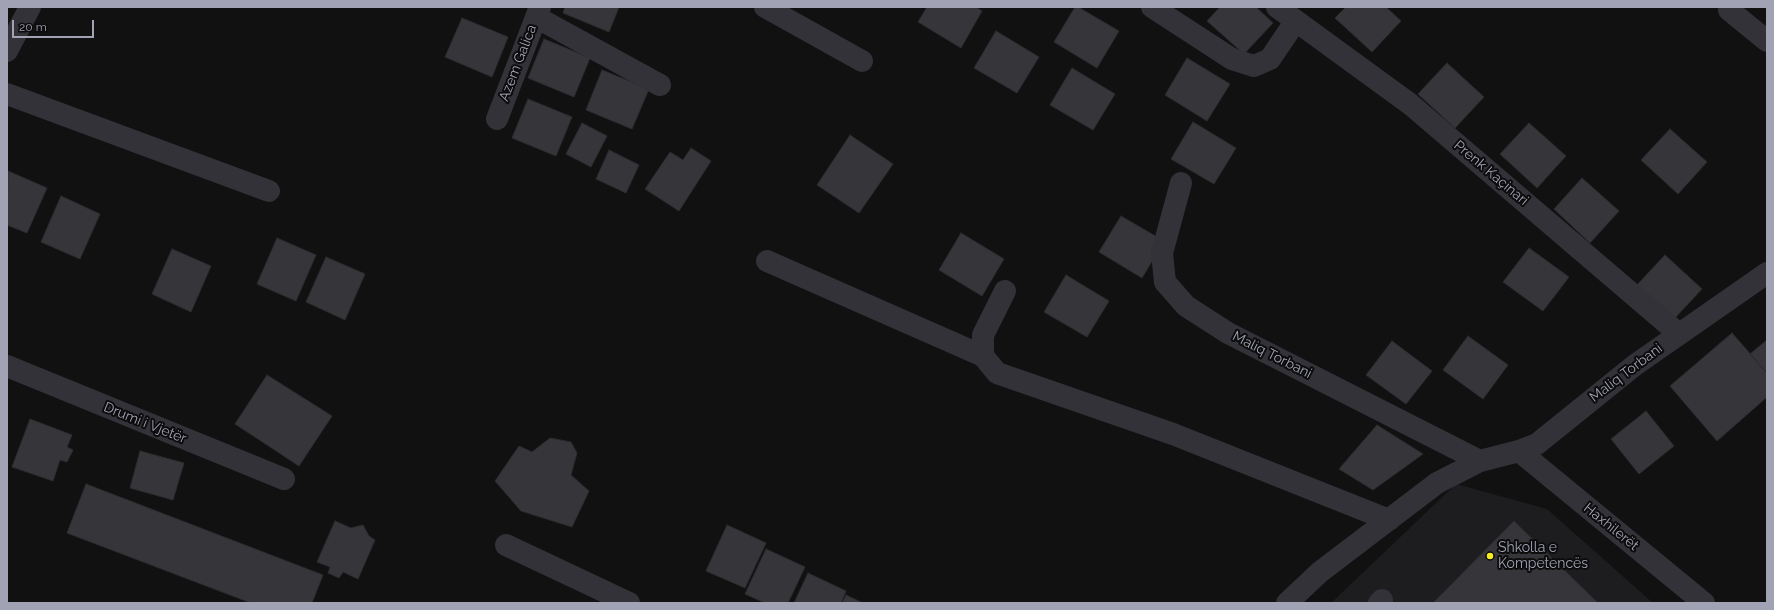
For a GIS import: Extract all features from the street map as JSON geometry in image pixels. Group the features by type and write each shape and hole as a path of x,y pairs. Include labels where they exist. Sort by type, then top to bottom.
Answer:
{"street":[{"path":"7,51 30,7"},
{"path":"765,7 862,61"},
{"path":"1152,7 1232,59 1254,66 1270,59 1295,22"},
{"name":"Prenk Kaçinari","path":"1277,7 1295,22 1410,104 1679,334"},
{"path":"1729,10 1767,41"},
{"path":"538,12 660,85"},
{"name":"Azem Galica","path":"497,119 538,12"},
{"path":"7,94 269,191"},
{"name":"Maliq Torbani","path":"1181,183 1162,253 1165,282 1186,306 1228,333 1480,461"},
{"path":"767,261 983,356 997,373 1174,434 1389,520"},
{"name":"Maliq Torbani","path":"1287,603 1320,572 1437,483 1480,461 1519,451 1537,444 1634,365 1767,273"},
{"path":"983,356 983,335 1005,291"},
{"name":"Drumi i Vjetër","path":"7,366 284,480"},
{"name":"Haxhilerët","path":"1519,451 1704,603"},
{"path":"506,545 630,603"}],"shaded area":[{"name":"Shkolla e Kompetencës","path":"1456,484 1547,509 1653,603 1331,603"}],"building":[{"path":"565,7 619,7 609,32 563,13"},
{"path":"927,7 976,7 982,11 961,48 918,22"},
{"path":"1075,7 1078,7 1119,31 1097,68 1054,42"},
{"path":"1220,7 1256,7 1273,23 1244,54 1207,21"},
{"path":"1346,7 1386,7 1401,21 1372,52 1335,18"},
{"path":"462,18 508,37 492,77 445,57"},
{"path":"996,31 1039,57 1017,93 974,68"},
{"path":"544,39 590,58 574,97 528,78"},
{"path":"1187,58 1230,84 1207,121 1165,95"},
{"path":"1447,63 1484,97 1455,128 1418,94"},
{"path":"1072,68 1115,94 1093,130 1050,105"},
{"path":"602,70 649,89 632,129 586,110"},
{"path":"528,99 572,117 556,156 512,138"},
{"path":"1193,122 1236,148 1214,184 1171,159"},
{"path":"582,123 607,136 591,167 566,154"},
{"path":"1529,123 1566,156 1537,188 1500,154"},
{"path":"1670,129 1707,162 1678,194 1641,160"},
{"path":"850,135 893,164 859,213 817,185"},
{"path":"691,148 711,161 679,211 645,189 670,152 683,160"},
{"path":"609,150 639,165 626,193 596,179"},
{"path":"8,171 47,188 27,233 7,225"},
{"path":"1582,178 1619,211 1590,243 1554,209"},
{"path":"61,196 100,214 80,259 41,242"},
{"path":"1121,216 1164,241 1142,278 1099,252"},
{"path":"961,233 1004,259 982,296 939,270"},
{"path":"277,238 316,255 296,301 257,284"},
{"path":"1529,248 1569,277 1543,311 1503,282"},
{"path":"172,249 211,266 191,312 152,294"},
{"path":"1665,255 1702,289 1673,320 1636,286"},
{"path":"326,257 365,274 345,320 306,302"},
{"path":"1066,275 1109,301 1087,337 1044,312"},
{"path":"1732,333 1767,373 1767,397 1717,441 1670,386"},
{"path":"1468,336 1508,365 1483,399 1443,370"},
{"path":"1767,340 1767,373 1750,354"},
{"path":"1392,341 1432,371 1406,404 1366,375"},
{"path":"267,375 332,416 299,466 235,424"},
{"path":"1646,411 1674,446 1639,474 1611,439"},
{"path":"30,419 72,435 67,447 73,450 67,462 60,460 53,481 12,467"},
{"path":"1377,425 1423,454 1373,490 1339,469"},
{"path":"550,438 571,442 577,453 571,475 589,491 572,527 521,511 495,481 519,446 532,452"},
{"path":"140,451 184,463 173,500 130,488"},
{"path":"86,484 323,575 312,603 251,603 67,533"},
{"path":"335,521 351,528 363,525 369,536 375,540 358,579 343,572 339,578 328,573 330,567 317,562"},
{"path":"1514,521 1598,603 1433,603"},
{"path":"727,525 766,543 745,588 706,571"},
{"path":"766,549 805,567 788,603 765,603 745,594"},
{"path":"808,573 846,591 841,603 794,603"},
{"path":"846,595 863,603 842,603"}],"place":[{"name":"Shkolla e Kompetencës","path":"1490,556"}]}
